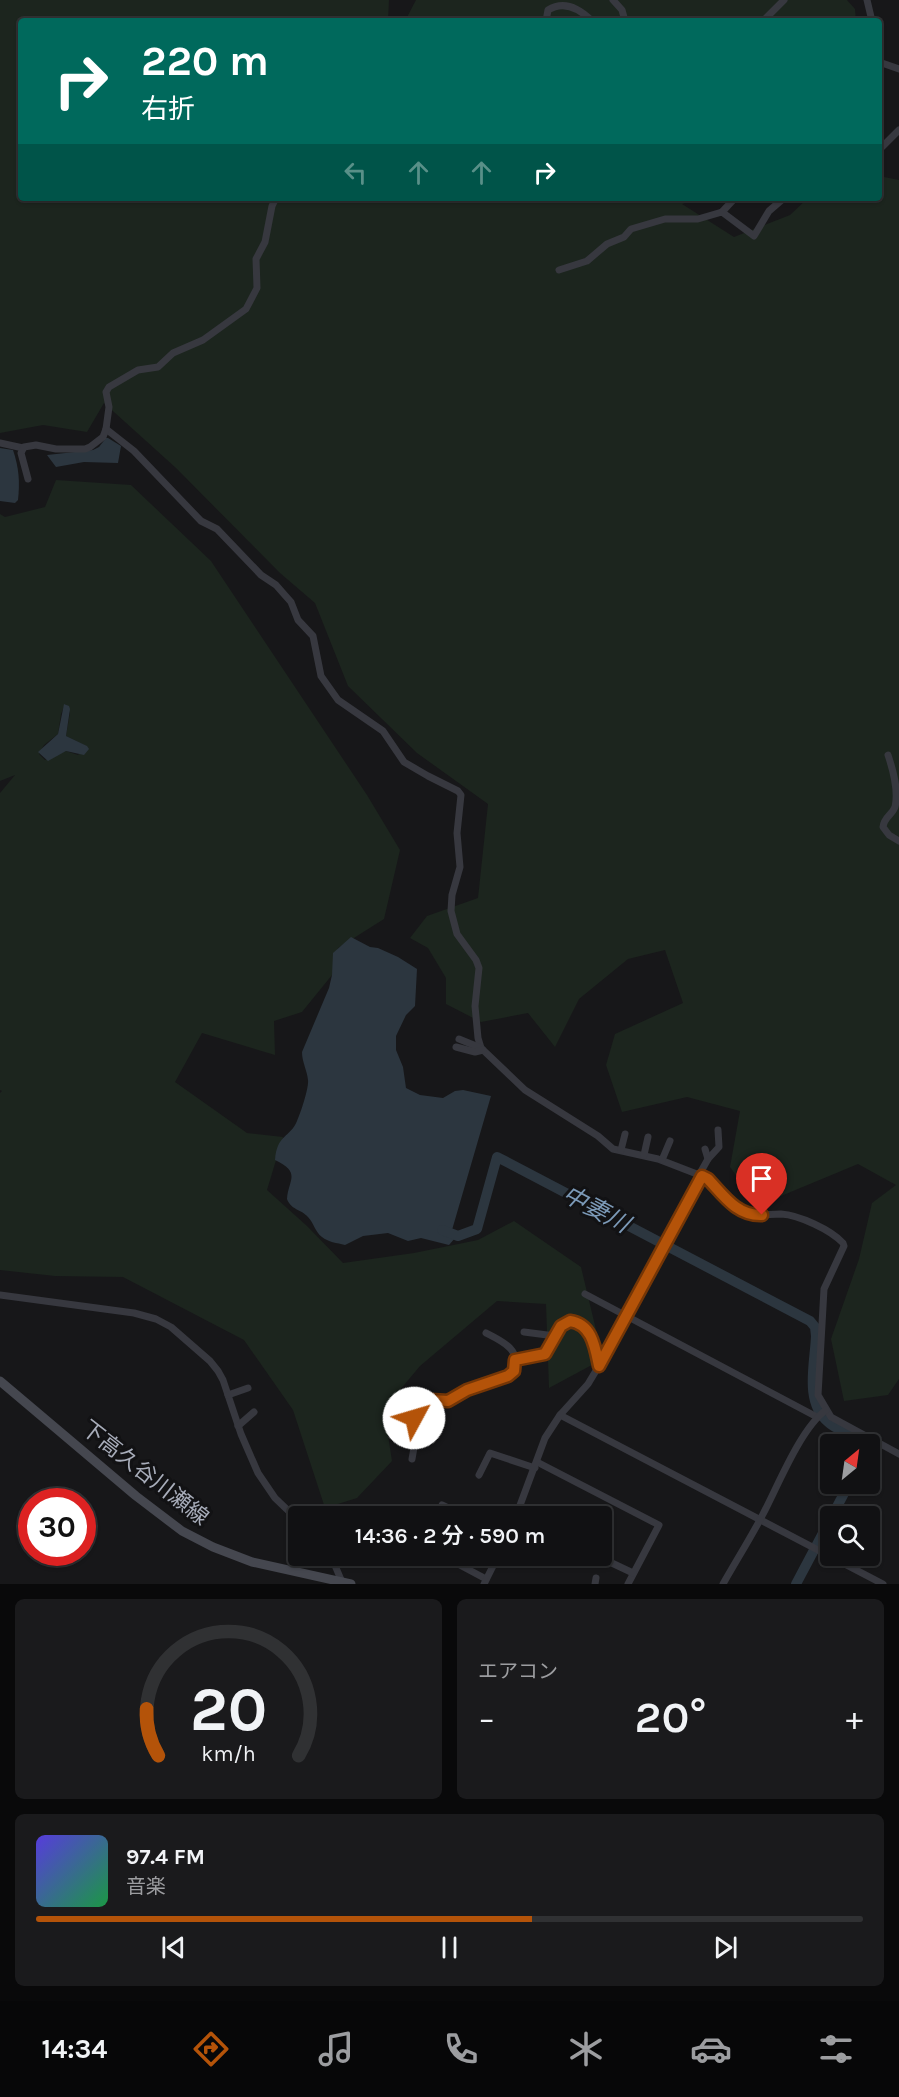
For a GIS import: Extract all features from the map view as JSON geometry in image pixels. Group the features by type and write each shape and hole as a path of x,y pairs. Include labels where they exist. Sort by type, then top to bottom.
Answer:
{"main road":[{"name":"下高久谷川瀬線","path":"0,1381 151,1508 191,1536 252,1562 348,1583"}],"street":[{"path":"614,0 622,10 624,18"},
{"path":"766,18 784,0"},
{"path":"867,0 871,18"},
{"path":"547,18 548,10 556,4 563,3 581,11 589,18"},
{"path":"882,63 899,69"},
{"path":"882,147 899,130"},
{"path":"28,479 21,453 23,448 36,445 56,449 85,448 97,442 103,437 106,429 109,407 106,392 109,387 138,369 158,367 173,353 203,340 246,309 257,288 256,259 265,243 274,201"},
{"path":"559,270 587,261 604,246 624,237 631,229 638,226 665,219 706,218 722,212 732,201"},
{"path":"722,212 754,236 769,211 781,201"},
{"path":"106,429 134,451 201,521 217,529 256,570 284,592 298,620 313,636 321,676 338,700 383,731 404,762 458,791 461,795 457,833 460,867 452,895 451,911 458,934 480,968 475,1006 478,1038 482,1049"},
{"path":"0,443 23,448"},
{"path":"888,755 896,784 896,798 895,809 885,819 883,827 889,835 899,841"},
{"path":"459,1039 482,1049 525,1090 598,1136 613,1149 662,1160 708,1179 740,1211 753,1215 782,1214 797,1217 813,1223 843,1243 844,1246 823,1292 818,1395 822,1413"},
{"path":"456,1047 475,1052 482,1049"},
{"path":"520,1506 545,1438 560,1415 588,1384 627,1317 708,1159 719,1147 718,1130"},
{"path":"621,1150 625,1134"},
{"path":"644,1155 648,1137"},
{"path":"662,1160 670,1141"},
{"path":"705,1149 708,1159"},
{"path":"585,1294 899,1454"},
{"path":"0,1295 110,1309 156,1319 171,1327 210,1361 224,1380 238,1426 254,1466 266,1486 288,1509"},
{"path":"515,1360 545,1354 564,1323 570,1321 579,1323 590,1334 599,1366"},
{"path":"524,1332 555,1336"},
{"path":"412,1460 415,1442 415,1412 426,1402 448,1401 467,1390 508,1376 514,1371 515,1360 511,1348 505,1342 486,1334"},
{"path":"228,1395 248,1388"},
{"path":"238,1426 254,1412"},
{"path":"723,1584 760,1520 806,1431 822,1413"},
{"path":"560,1415 883,1584"},
{"path":"479,1475 490,1453 536,1465 659,1525 628,1584"},
{"path":"612,1563 633,1573"},
{"path":"337,1566 348,1583"},
{"path":"459,1566 485,1582 493,1566"}],"shaded area":[{"path":"0,0 389,0 388,18 18,18 18,201 690,201 682,204 734,237 790,215 805,201 882,201 882,177 899,180 899,1379 888,1395 844,1401 831,1339 859,1259 872,1203 896,1185 858,1164 781,1196 747,1190 730,1167 740,1111 687,1097 622,1112 606,1065 615,1034 683,1003 665,950 628,959 579,999 555,1047 528,1013 481,1022 446,1004 446,978 428,948 410,938 427,916 478,898 488,804 417,753 348,686 315,603 280,573 176,468 104,403 87,432 43,425 0,433"},
{"path":"416,0 847,0 855,9 856,18 407,18"},
{"path":"106,438 121,446 118,463 84,462 56,467 47,455 93,450 99,447"},
{"path":"0,448 13,450 15,457 19,487 18,500 15,503 0,501"},
{"path":"56,480 131,485 211,561 367,795 400,850 384,919 338,948 332,975 302,1012 274,1021 275,1055 202,1033 175,1082 247,1133 283,1137 267,1190 343,1263 414,1253 478,1240 514,1221 581,1267 603,1359 549,1388 546,1304 497,1301 420,1366 384,1409 392,1461 357,1498 324,1506 293,1410 244,1340 123,1277 55,1276 0,1270 0,1093 2,1091 0,1090 0,793 15,775 0,781 0,514 5,517 45,507","holes":["65,704 70,713 66,736 86,746 78,755 66,751 45,760 39,754 44,745 58,734"]},
{"path":"64,704 70,709 66,736 89,749 84,755 66,751 48,761 38,752 58,734"},
{"path":"351,937 398,957 417,969 415,1006 406,1015 396,1036 396,1050 403,1067 406,1088 420,1095 443,1098 455,1091 463,1090 491,1096 452,1230 455,1238 449,1245 421,1238 408,1241 388,1233 363,1236 345,1245 333,1242 324,1239 308,1217 291,1205 287,1199 292,1177 288,1169 275,1160 276,1152 278,1145 299,1117 304,1100 308,1080 302,1052 329,988 333,953"}],"waterway":[{"name":"中妻川","path":"442,1230 458,1236 477,1229 497,1157 505,1161 810,1321 815,1327 816,1336 813,1370 813,1393 816,1404 828,1422 849,1434"},
{"name":"中妻川","path":"837,1506 844,1494"},
{"name":"中妻川","path":"796,1584 820,1539"}],"route":[{"path":"414,1418 415,1412 426,1402 453,1400 467,1390 508,1376 516,1368 515,1360 545,1354 561,1326 570,1321 579,1323 590,1334 599,1366 702,1176 708,1179 735,1208 746,1214 762,1215"}]}
